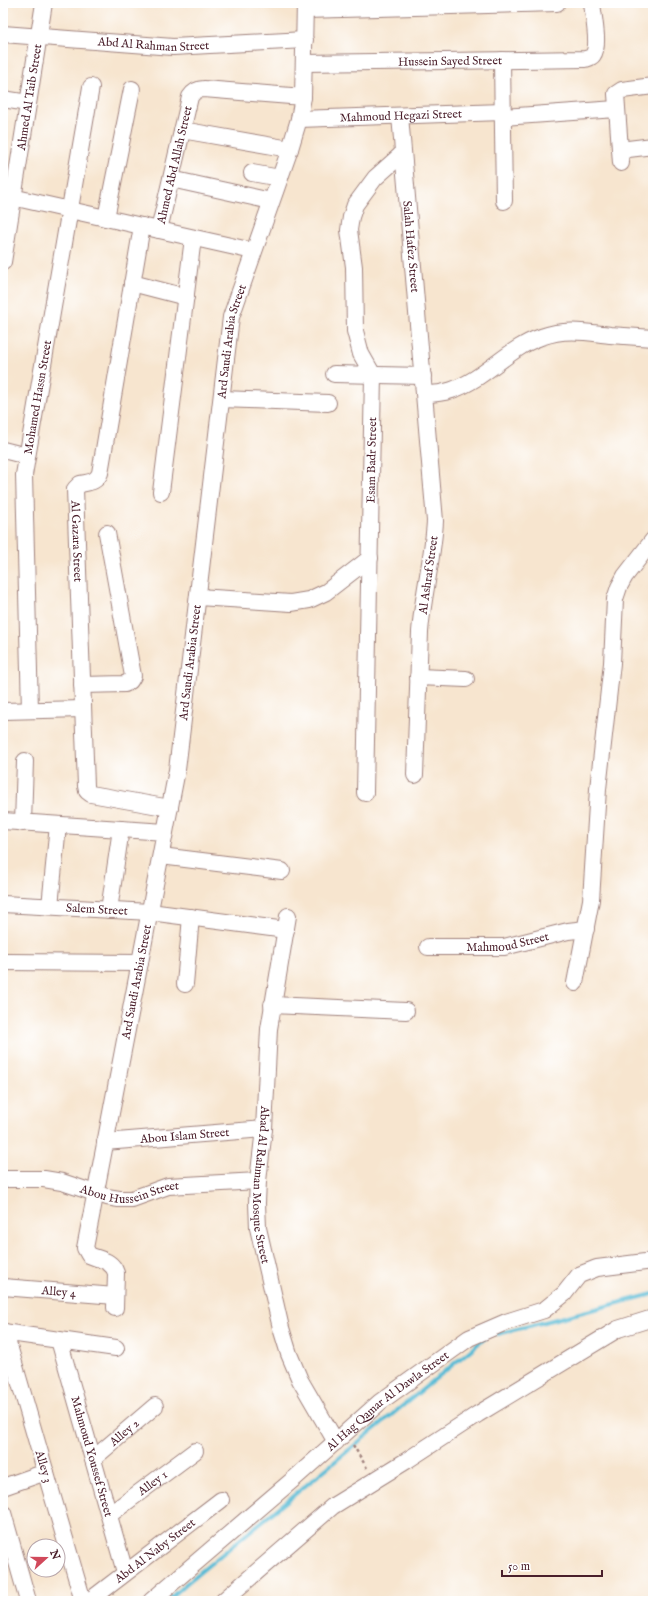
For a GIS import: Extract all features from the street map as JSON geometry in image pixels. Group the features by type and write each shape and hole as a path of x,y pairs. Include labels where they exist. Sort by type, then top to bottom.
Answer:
{"street":[{"name":"Ahmed Al Taib Street","path":"3,262 8,196 28,103 44,3"},
{"path":"305,7 557,3"},
{"name":"Hussein Sayed Street","path":"304,63 585,59 594,54 596,46 592,3"},
{"name":"Ard Saudi Arabia Street","path":"115,1302 115,1268 108,1262 91,1256 85,1251 177,770 231,317 290,149 299,119 303,97 305,7"},
{"name":"Abd Al Rahman Street","path":"3,34 173,47 304,40"},
{"path":"502,60 504,202"},
{"path":"653,86 619,91 615,97 620,156 653,146"},
{"name":"Mohamed Hassn Street","path":"30,710 24,475 91,87"},
{"name":"Ahmed Abd Allah Street","path":"159,230 192,93 200,89 303,97"},
{"path":"106,218 132,90"},
{"path":"3,99 28,103"},
{"name":"Mahmoud Hegazi Street","path":"299,119 503,114 616,109"},
{"name":"Salah Hafez Street","path":"400,116 423,376"},
{"path":"182,130 290,149"},
{"path":"374,375 361,354 355,330 354,267 349,230 350,217 355,205 374,178 403,152"},
{"path":"252,172 280,178"},
{"path":"171,179 271,201"},
{"path":"8,196 253,251"},
{"name":"Al Gazara Street","path":"142,226 100,473 96,480 80,484 75,489 86,786 87,791 94,794 170,808"},
{"path":"161,492 194,238"},
{"path":"132,283 186,297"},
{"path":"425,394 451,390 463,385 518,348 540,337 562,331 581,331 653,338"},
{"path":"334,374 423,376"},
{"name":"Esam Badr Street","path":"365,793 374,375"},
{"name":"Al Ashraf Street","path":"415,775 422,608 433,549 435,521 423,376"},
{"path":"222,399 328,403"},
{"path":"3,450 27,456"},
{"path":"82,685 125,684 130,681 133,676 107,533"},
{"path":"575,983 592,900 598,789 612,663 615,599 625,576 653,540"},
{"path":"198,597 291,603 309,600 326,592 370,558"},
{"path":"418,678 466,680"},
{"path":"3,711 83,709"},
{"path":"23,823 25,761"},
{"path":"3,822 165,832"},
{"path":"50,906 58,825"},
{"path":"109,910 121,829"},
{"path":"161,856 282,871"},
{"name":"Salem Street","path":"3,904 150,912 192,917 287,923"},
{"path":"185,984 192,917"},
{"name":"Abad Al Rahman Mosque Street","path":"287,923 272,1005 267,1053 264,1129 258,1181 258,1228 281,1328 289,1354 300,1380 343,1443"},
{"name":"Mahmoud Street","path":"428,947 504,947 568,931 586,929"},
{"path":"3,962 140,963"},
{"path":"272,1005 406,1011"},
{"name":"Abou Islam Street","path":"105,1142 264,1129"},
{"name":"Abou Hussein Street","path":"3,1179 44,1179 62,1182 113,1198 132,1199 168,1186 258,1181"},
{"name":"Al Hag Qamar Al Dawla Street","path":"151,1601 343,1443 380,1402 469,1338 506,1322 544,1310 564,1294 579,1275 597,1268 653,1260"},
{"name":"Alley 4","path":"3,1287 115,1302"},
{"path":"223,1601 333,1506 478,1414 618,1329 653,1318"},
{"name":"Alley 3","path":"83,1601 4,1332 116,1348"},
{"name":"Mahmoud Youssef Street","path":"59,1340 125,1572"},
{"name":"Alley 2","path":"93,1459 155,1406"},
{"name":"Alley 1","path":"109,1515 195,1451"},
{"path":"3,1487 46,1472"},
{"name":"Abd Al Naby Street","path":"89,1601 221,1500"},
{"path":"3,1513 28,1601"}],"path":[{"path":"343,1443 360,1456"}],"waterway":[{"path":"498,1334 653,1294"},
{"path":"167,1601 484,1339"}]}
